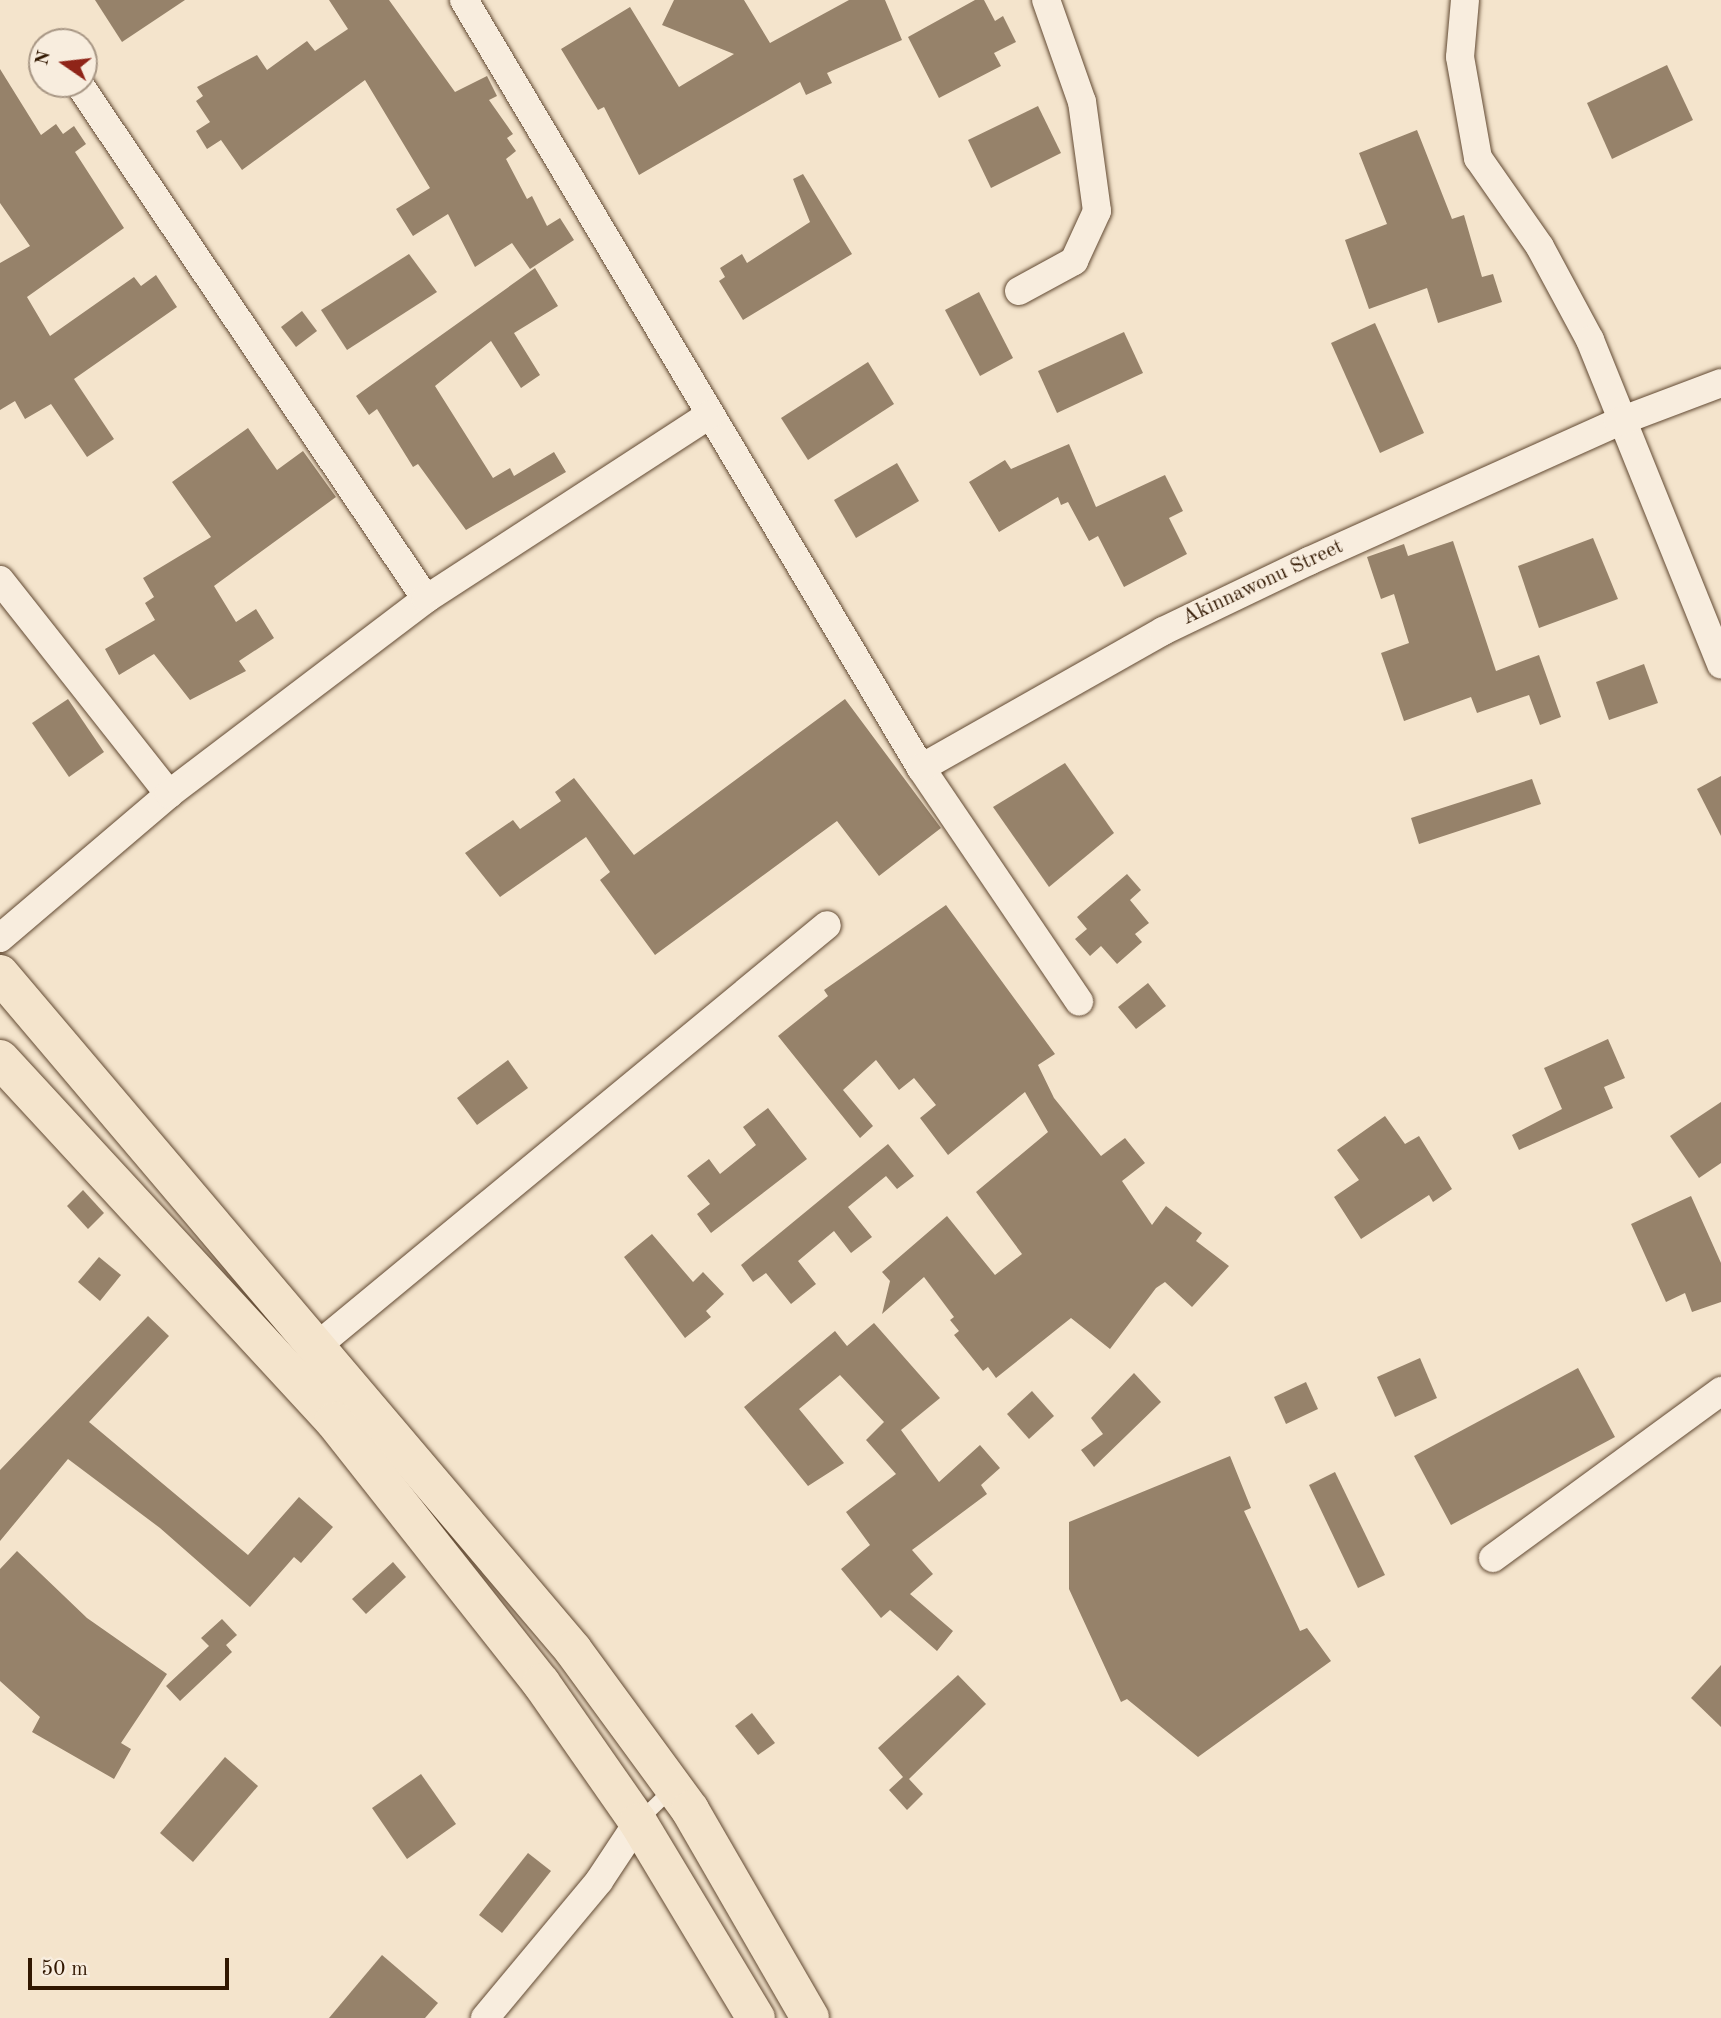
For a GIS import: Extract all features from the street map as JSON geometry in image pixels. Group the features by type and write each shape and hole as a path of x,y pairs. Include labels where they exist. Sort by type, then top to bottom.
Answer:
{"main road":[{"path":"0,974 573,1650 674,1788 810,2018"},
{"path":"0,1059 334,1421 541,1683 638,1822 756,2018"}],"street":[{"path":"464,0 920,768 1079,1002"},
{"path":"1018,291 1074,261 1097,211 1083,102 1045,0"},
{"path":"1465,0 1460,57 1478,158 1541,247 1577,317 1618,422 1721,665"},
{"path":"88,98 426,599"},
{"name":"Akinnawonu Street","path":"920,768 1163,631 1618,422 1721,383"},
{"path":"0,939 169,794 426,599 709,415"},
{"path":"0,580 169,794"},
{"path":"317,1346 827,925"},
{"path":"1493,1558 1721,1391"},
{"path":"485,2018 599,1881 638,1822"}],"lane":[{"path":"638,1822 674,1788"}],"building":[{"path":"95,0 185,0 122,42"},
{"path":"329,0 389,0 455,92 487,76 497,96 489,100 513,134 507,138 516,151 506,159 527,199 532,196 547,226 560,218 574,240 530,269 512,243 475,267 448,214 413,236 396,209 430,188 365,80 242,170 221,140 207,149 196,131 210,122 196,101 203,96 197,87 257,55 267,70 307,41 315,51 348,29"},
{"path":"674,0 744,0 770,43 849,0 885,0 902,40 827,73 832,83 806,95 800,82 639,175 604,107 598,110 561,49 630,7 679,87 734,54 662,25"},
{"path":"975,0 984,0 995,21 1003,16 1016,42 994,53 1001,66 939,98 908,37"},
{"path":"1667,65 1693,120 1612,159 1587,103"},
{"path":"0,69 41,135 56,124 63,134 74,126 86,144 75,152 124,228 27,297 50,336 134,277 141,286 156,275 177,307 74,379 114,439 87,457 51,404 25,419 15,401 0,410 0,263 30,246 0,203"},
{"path":"1038,106 1061,153 991,188 968,140"},
{"path":"1417,130 1452,219 1464,215 1482,277 1493,274 1502,302 1438,323 1427,288 1369,309 1345,240 1387,224 1359,153"},
{"path":"803,174 852,254 743,320 719,281 725,277 720,268 742,254 747,263 810,222 793,179"},
{"path":"409,254 437,292 347,350 321,310"},
{"path":"535,268 558,306 514,333 540,375 521,388 491,341 435,386 493,478 510,468 514,476 554,452 566,472 466,530 418,464 413,467 377,409 369,415 356,396"},
{"path":"979,292 1013,358 980,376 945,310"},
{"path":"302,311 317,331 296,347 281,327"},
{"path":"1375,323 1424,433 1380,453 1331,343"},
{"path":"1124,332 1143,373 1057,413 1038,371"},
{"path":"868,362 894,404 808,460 781,418"},
{"path":"248,428 277,470 303,451 336,497 214,586 236,622 256,609 274,638 239,661 246,671 190,700 154,654 119,675 105,649 155,620 145,603 154,597 143,578 211,537 172,482"},
{"path":"1069,444 1096,507 1165,475 1183,511 1169,518 1187,554 1124,587 1098,536 1089,541 1068,502 1061,505 1058,497 999,532 969,482 1005,460 1011,469"},
{"path":"897,463 919,501 856,538 834,500"},
{"path":"1593,538 1618,599 1539,628 1518,566"},
{"path":"1453,541 1496,671 1539,655 1561,717 1540,725 1529,695 1477,713 1471,697 1404,721 1381,653 1409,643 1394,594 1381,599 1367,557 1404,544 1408,556"},
{"path":"1644,664 1658,703 1609,720 1596,682"},
{"path":"68,699 104,752 69,777 32,723"},
{"path":"845,699 941,828 879,876 837,821 655,955 600,880 610,872 586,837 500,897 465,853 513,820 520,829 561,801 555,792 574,778 634,855"},
{"path":"1065,763 1114,833 1049,887 993,807"},
{"path":"1721,776 1721,836 1697,789"},
{"path":"1532,779 1541,804 1419,844 1411,818"},
{"path":"1127,874 1141,890 1130,900 1149,923 1135,934 1142,942 1117,964 1101,946 1090,956 1075,939 1087,929 1077,917"},
{"path":"946,905 1055,1054 1038,1065 1054,1098 1101,1156 1125,1138 1145,1163 1122,1181 1152,1225 1166,1206 1202,1233 1196,1241 1229,1266 1192,1307 1165,1282 1156,1288 1110,1349 1071,1318 996,1378 988,1367 983,1371 954,1335 959,1331 950,1320 954,1317 924,1277 882,1314 890,1281 882,1272 947,1216 995,1275 1022,1254 976,1192 1048,1132 1025,1092 948,1155 920,1118 936,1105 914,1078 899,1090 876,1060 843,1090 873,1126 860,1138 778,1036 828,996 824,990"},
{"path":"1148,983 1166,1006 1136,1029 1118,1007"},
{"path":"1608,1039 1625,1078 1604,1087 1613,1108 1519,1150 1512,1135 1562,1109 1544,1068"},
{"path":"508,1060 528,1088 477,1125 457,1098"},
{"path":"1721,1102 1721,1163 1699,1178 1670,1136"},
{"path":"768,1108 807,1159 711,1233 697,1214 710,1204 687,1176 709,1159 720,1174 756,1145 743,1127"},
{"path":"1385,1116 1405,1144 1419,1136 1452,1189 1433,1202 1429,1195 1361,1239 1334,1197 1359,1180 1337,1150"},
{"path":"888,1144 914,1176 897,1189 886,1176 848,1207 872,1237 851,1253 834,1231 798,1261 816,1284 791,1304 766,1273 753,1282 741,1265"},
{"path":"83,1190 104,1213 88,1229 67,1206"},
{"path":"1691,1196 1721,1263 1721,1302 1692,1312 1685,1293 1666,1302 1631,1224"},
{"path":"652,1234 693,1282 703,1272 724,1294 706,1311 711,1317 685,1338 624,1257"},
{"path":"99,1257 121,1275 100,1301 78,1282"},
{"path":"148,1316 169,1336 89,1422 248,1555 299,1497 333,1527 301,1563 294,1557 250,1607 160,1528 68,1459 0,1541 0,1470"},
{"path":"874,1323 940,1398 901,1430 939,1482 980,1445 1000,1468 981,1485 987,1494 912,1550 933,1574 910,1594 953,1631 937,1651 890,1610 881,1618 841,1569 870,1545 846,1512 896,1474 866,1440 884,1422 840,1375 799,1409 844,1463 808,1486 744,1407 835,1331 847,1346"},
{"path":"1420,1358 1437,1398 1395,1417 1377,1377"},
{"path":"1578,1368 1615,1437 1451,1525 1414,1456"},
{"path":"1134,1373 1161,1402 1094,1467 1081,1450 1103,1434 1091,1418"},
{"path":"1306,1382 1318,1409 1286,1424 1274,1397"},
{"path":"1032,1391 1054,1416 1029,1439 1007,1414"},
{"path":"1230,1456 1251,1508 1244,1511 1300,1631 1307,1628 1331,1661 1198,1757 1127,1699 1121,1702 1069,1589 1069,1522"},
{"path":"1335,1472 1385,1575 1358,1588 1309,1485"},
{"path":"17,1551 87,1618 167,1674 121,1743 131,1749 114,1779 32,1732 40,1717 0,1681 0,1569"},
{"path":"393,1562 406,1577 366,1614 352,1599"},
{"path":"222,1619 237,1635 226,1645 232,1652 180,1701 166,1686 209,1646 201,1638"},
{"path":"1721,1665 1721,1727 1691,1698"},
{"path":"958,1675 986,1704 909,1779 923,1794 907,1810 889,1790 903,1777 878,1748"},
{"path":"752,1713 775,1743 758,1755 735,1726"},
{"path":"225,1757 258,1786 193,1862 160,1833"},
{"path":"421,1774 456,1824 407,1859 372,1808"},
{"path":"528,1853 551,1871 502,1933 479,1915"},
{"path":"382,1955 438,2003 425,2018 329,2018"}]}
